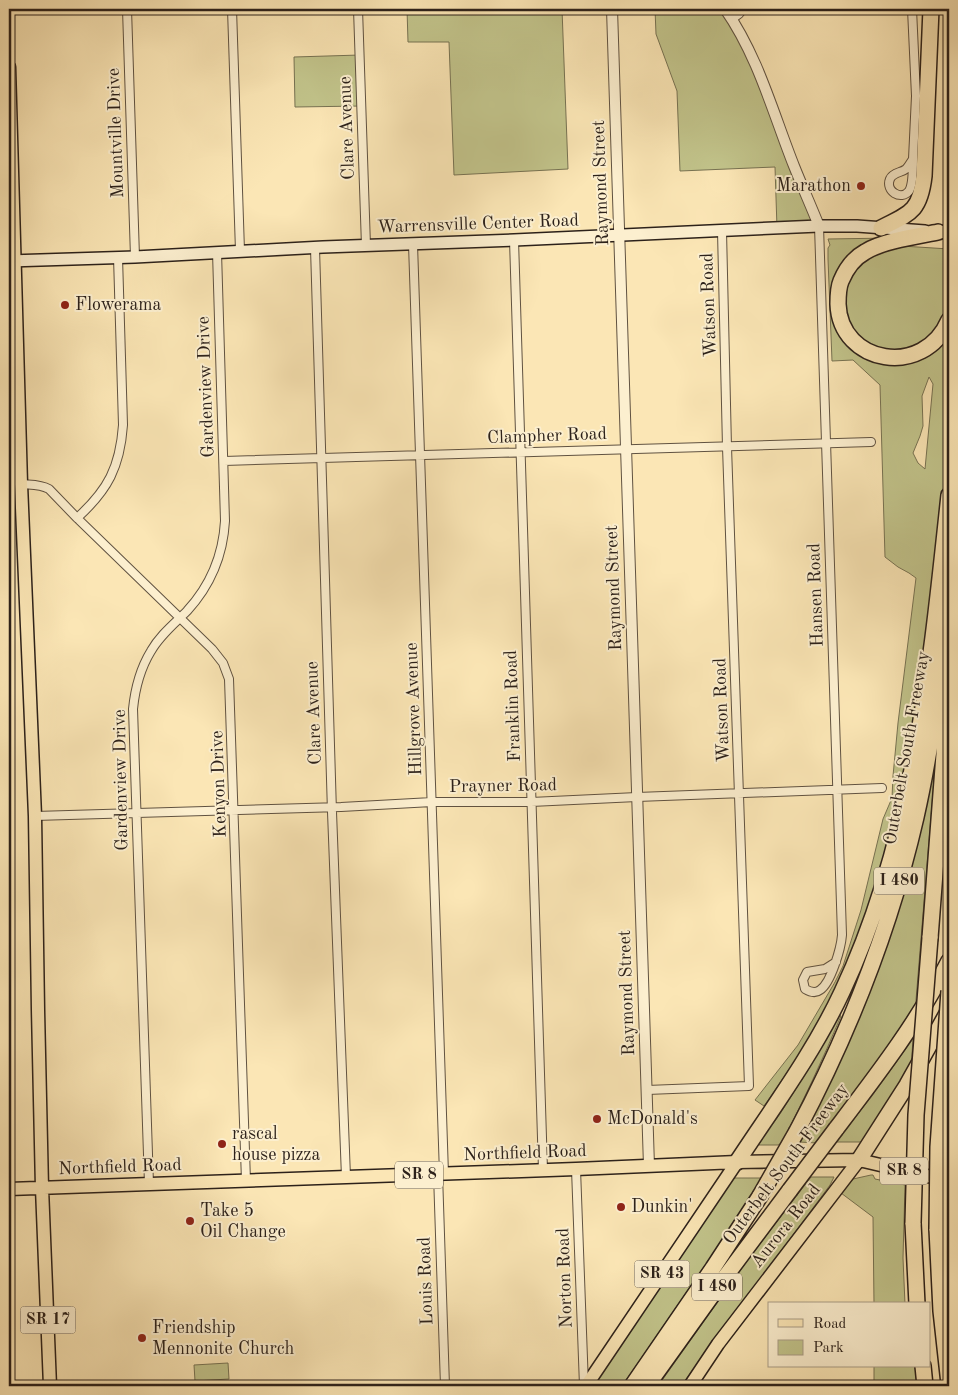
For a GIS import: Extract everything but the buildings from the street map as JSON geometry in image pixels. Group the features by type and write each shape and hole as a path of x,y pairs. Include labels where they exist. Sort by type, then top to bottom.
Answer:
{"highway":[{"path":"881,228 914,209 920,197 931,9"},
{"path":"943,232 875,247 859,255 848,267 840,284 838,308 841,319 853,339 872,353 890,357 912,356 927,349 940,336 949,320"},
{"path":"738,1162 807,1059 826,1025 861,949 878,902 902,813 918,738 949,495"},
{"name":"Outerbelt South Freeway","path":"632,1386 760,1196 818,1090 852,1014 872,963 895,894 911,837 934,719 949,616"},
{"name":"Outerbelt South Freeway","path":"917,1302 913,1223 916,1114 949,689"},
{"name":"Outerbelt South Freeway","path":"647,1386 728,1273 907,1033 926,1005 949,961"},
{"path":"949,991 938,1147 937,1229 943,1330 949,1384"},
{"path":"859,1160 907,1085 949,1008"}],"main road":[{"name":"SR 17","path":"9,67 12,261 35,816 42,1188 50,1386"},
{"name":"Warrensville Center Road","path":"12,261 819,226 943,232"},
{"name":"Northfield Road","path":"9,1189 738,1162 859,1160 949,1181"},
{"name":"Aurora Road","path":"690,1386 718,1344 859,1160"},
{"name":"SR 43","path":"585,1386 738,1162"}],"street":[{"name":"Mountville Drive","path":"127,9 135,257"},
{"path":"232,9 240,251"},
{"name":"Clare Avenue","path":"358,9 366,246"},
{"name":"Raymond Street","path":"612,9 649,1166"},
{"path":"725,9 750,53 819,226"},
{"path":"732,19 743,9"},
{"path":"912,9 916,96 913,159 911,185 905,194 895,194 890,189 890,178 907,168 913,159"},
{"name":"Hansen Road","path":"819,226 842,935 836,962 825,986 820,991 815,992 805,989 803,980 808,972 825,969 836,962"},
{"name":"Watson Road","path":"646,1090 749,1086 727,447 722,230"},
{"name":"Franklin Road","path":"514,240 543,1170"},
{"name":"Hillgrove Avenue","path":"414,244 432,802 441,1174"},
{"name":"Clare Avenue","path":"315,248 332,807 346,1177"},
{"name":"Gardenview Drive","path":"149,1184 133,726 135,693 144,664 151,650 197,600 213,574 222,549 225,521 224,461 217,252"},
{"path":"77,518 104,489 114,470 122,446 118,257"},
{"name":"Clampher Road","path":"224,461 871,442"},
{"name":"Kenyon Drive","path":"22,484 44,486 49,489 212,649 223,663 229,679 246,1181"},
{"name":"Prayner Road","path":"35,816 432,802 531,802 882,788"},
{"name":"Norton Road","path":"576,1169 585,1386"},
{"name":"Louis Road","path":"441,1174 445,1386"}],"green space":[{"path":"407,9 562,9 568,169 454,175 449,42 408,42"},
{"path":"655,9 725,9 732,19 819,226 777,228 775,167 680,171 677,91 656,34"},
{"path":"360,55 362,106 295,107 294,57"},
{"path":"890,238 851,258 838,327 883,363 949,332 949,427 941,519 918,706 899,800 869,911 832,1000 797,1058 764,1106 755,1100 798,1045 835,982 843,966 861,910 883,819 892,798 898,723 916,578 885,557 880,385 853,360 832,361 828,259 828,248 830,245 828,239","holes":["929,377 933,384 925,469 918,463 913,453 923,426 922,396"]},
{"path":"902,246 949,249 949,303 946,316 925,344 900,352 880,351 854,332 846,318 843,303 845,285 861,258"},
{"path":"936,755 915,1012 817,1143 799,1142 915,840"},
{"path":"839,1015 841,1016 827,1048 782,1143 778,1145 759,1145 762,1135 782,1111"},
{"path":"913,1039 911,1068 863,1142 836,1142 872,1096"},
{"path":"873,1175 875,1179 905,1185 903,1258 905,1302 874,1302 873,1217 841,1193 853,1179"},
{"path":"811,1177 834,1177 681,1386 658,1386 749,1258"},
{"path":"734,1178 762,1178 710,1258 622,1386 592,1386"},
{"path":"949,1181 949,1384 937,1190"},
{"path":"228,1363 229,1379 195,1381 194,1365"},
{"path":"874,1368 915,1368 917,1386 874,1386"}],"place":[{"name":"Marathon","path":"861,186"},
{"name":"Flowerama","path":"65,305"},
{"name":"McDonald's","path":"597,1119"},
{"name":"rascal house pizza","path":"222,1144"},
{"name":"Dunkin'","path":"621,1207"},
{"name":"Take 5 Oil Change","path":"190,1221"},
{"name":"Friendship Mennonite Church","path":"142,1338"}]}
